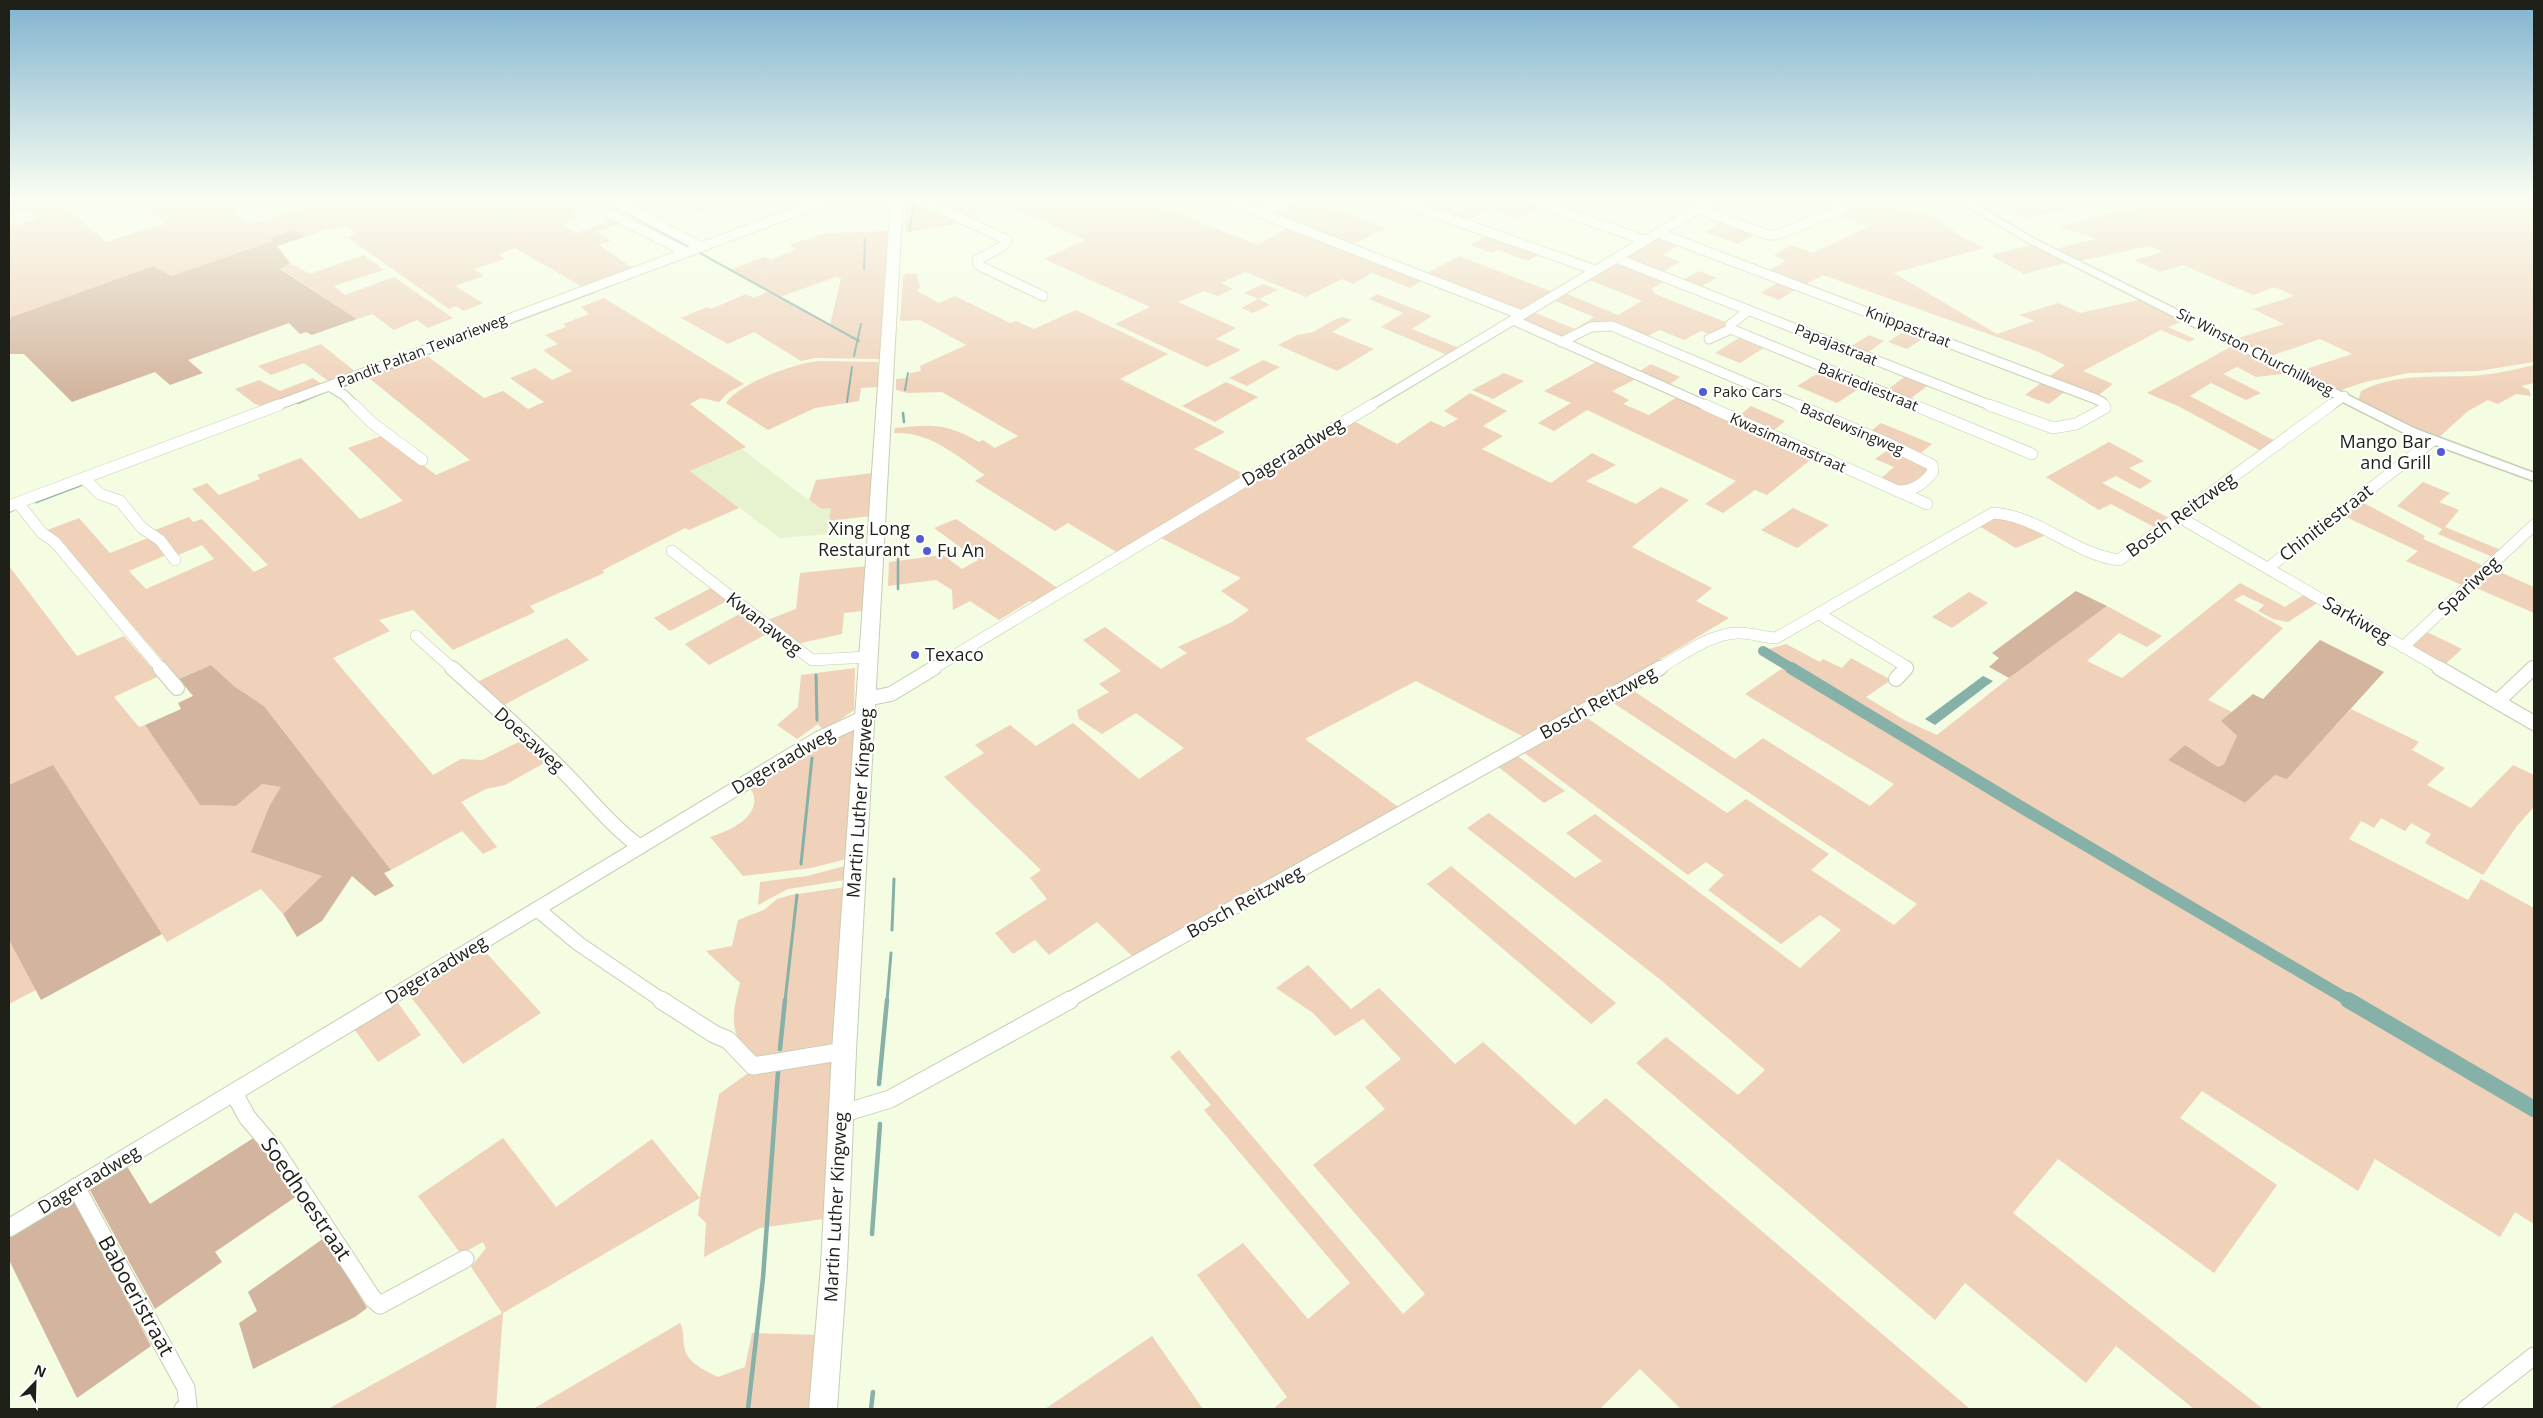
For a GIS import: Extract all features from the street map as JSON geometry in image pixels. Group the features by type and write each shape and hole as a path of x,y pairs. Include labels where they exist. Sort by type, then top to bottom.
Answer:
{"main road":[{"name":"Martin Luther Kingweg","path":"823,1409 834,1266 844,1052 892,263"}],"street":[{"name":"Pandit Paltan Tewarieweg","path":"13,504 656,263"},
{"path":"978,263 1043,296"},
{"name":"Kwasimamastraat","path":"1390,263 1436,279 1517,317 1561,342 1927,504"},
{"path":"1576,263 1595,270"},
{"name":"Dageraadweg","path":"9,1228 818,739 866,708 1607,263"},
{"name":"Papajastraat","path":"1629,263 2044,427 2058,430"},
{"name":"Knippastraat","path":"1738,263 2025,371 2096,399 2103,404 2105,408 2065,429 2058,430"},
{"name":"Sir Winston Churchillweg","path":"2077,263 2432,441 2534,477"},
{"path":"1709,339 1731,329 1730,325 1732,322 1749,310"},
{"name":"Basdewsingweg","path":"1561,342 1591,327 1612,326 1885,442 1932,465 1933,472 1922,484 1907,492 1898,491"},
{"name":"Bakriediestraat","path":"1731,329 2032,454"},
{"path":"329,386 344,395 371,422 422,460"},
{"name":"Bosch Reitzweg","path":"842,1114 856,1111 899,1094 1292,876 1685,654 1728,633 1744,633 1768,639 1776,638 1993,513 2013,514 2086,551 2110,560 2118,560 2344,396"},
{"name":"Chinitiestraat","path":"2268,568 2432,441"},
{"path":"84,478 100,494 120,501 142,528 160,540 175,560"},
{"path":"13,504 42,533 55,542 177,688"},
{"name":"Sarkiweg","path":"2179,517 2534,723"},
{"name":"Spariweg","path":"2403,647 2534,525"},
{"name":"Kwanaweg","path":"672,551 812,660 868,657"},
{"path":"1819,614 1904,665 1906,669 1896,679"},
{"name":"Doesaweg","path":"416,636 538,746 597,805 617,830 640,847"},
{"path":"2497,702 2534,666"},
{"path":"537,909 554,925 610,965 714,1034 728,1040 752,1066 844,1052"},
{"name":"Soedhoestraat","path":"234,1093 246,1116 276,1150 373,1299 380,1305 465,1258"},
{"name":"Baboeristraat","path":"76,1187 186,1388 186,1408"},
{"path":"2466,1409 2534,1356"}],"shaded area":[{"path":"9,263 208,263 171,276 153,266 9,318"},
{"path":"208,263 290,263 280,269 357,319 312,335 306,332 300,334 289,323 188,360 203,373 170,385 155,372 72,402 24,354 9,354 9,318 153,266 171,276"},
{"path":"290,263 310,274 341,263 375,263 384,270 334,286 345,295 394,277 453,318 428,328 417,320 394,330 372,314 357,319 280,268"},
{"path":"384,263 491,263 474,269 484,276 455,286 483,303 464,311 456,306 449,309"},
{"path":"541,263 626,263 634,269 584,288"},
{"path":"747,263 887,263 880,359 815,358 801,361 754,332 728,344 681,318 707,307 711,309 746,294 754,298 768,291 730,270","holes":["836,277 841,278 830,325 780,297"]},
{"path":"1053,263 1387,263 1426,278 1410,288 1372,273 1353,284 1342,279 1306,297 1245,272 1221,283 1233,289 1218,296 1204,291 1178,302 1236,328 1216,339 1241,350 1207,367 1115,324 1150,307"},
{"path":"1446,263 1478,263 1553,292 1523,309 1516,309 1426,274"},
{"path":"1613,263 1618,263 1667,280 1652,288 1655,294 1728,323 1727,327 1709,334 1701,331 1684,340 1660,330 1644,338 1611,324 1564,338 1521,322 1522,318 1533,312 1575,329 1594,317 1553,300 1565,293 1618,315 1642,301 1587,279"},
{"path":"1639,263 1678,263 1661,273"},
{"path":"1782,263 1929,263 1894,273 1997,334 2035,321 2019,315 2059,303 2080,313 2143,299 2186,320 2168,327 2195,339 2189,342 2161,330 2083,371 2113,384 2096,397 2047,378 2065,365 2036,351 1823,275 1802,286 1765,272"},
{"path":"2004,263 2064,263 2024,274"},
{"path":"2141,263 2534,263 2534,362 2478,371 2408,373 2365,382 2341,390 2300,371 2352,354 2320,339 2271,356 2235,339 2284,324 2253,309 2294,296 2275,287 2253,295 2183,265 2160,272"},
{"path":"1699,271 1717,278 1698,288 1680,282"},
{"path":"906,274 917,274 920,287 917,291 939,303 955,296 1010,323 1016,321 1034,329 1076,310 1168,354 1120,379 1225,432 1194,449 1248,476 1118,553 1068,523 1055,531 975,481 985,475 942,446 919,436 907,433 894,433 895,428 938,426 957,431 979,442 983,440 995,448 1018,436 942,392 908,393 896,390 896,379 909,378 910,373 921,371 920,366 966,345 920,320 900,321 903,277"},
{"path":"1781,280 1800,287 1779,300 1761,293"},
{"path":"1263,284 1278,290 1259,299 1270,305 1253,313 1241,308 1258,299 1244,293"},
{"path":"1377,294 1432,316 1412,329 1459,348 1447,355 1381,327 1403,313 1369,299"},
{"path":"604,298 744,384 729,392 719,402 701,398 690,404 746,447 690,471 739,508 689,530 685,528 603,570 604,573 530,606 535,612 453,650 413,610 379,620 390,631 333,658 433,775 461,759 482,760 523,740 546,762 505,785 486,789 461,802 497,847 483,854 462,831 391,870 264,706 234,686 211,665 179,679 58,540 45,531 79,518 110,553 148,538 155,541 166,555 129,571 146,589 214,559 202,545 176,556 155,530 189,517 193,522 202,519 254,572 268,565 192,489 207,483 219,495 260,479 257,475 301,458 360,519 403,501 348,448 384,435 436,475 470,460 369,378 426,355 484,398 503,391 528,409 544,402 510,378 535,368 552,380 572,371 543,350 558,344 545,335 566,327 563,324 589,314 581,307"},
{"path":"1343,317 1352,320 1332,332 1374,349 1337,371 1278,345 1297,335 1313,332"},
{"path":"1907,329 1927,336 1907,349 1888,342"},
{"path":"1869,335 1884,341 1864,355 1848,348"},
{"path":"1742,336 1767,346 1740,363 1715,353"},
{"path":"321,344 357,373 331,383 304,363 271,375 258,366"},
{"path":"2234,345 2291,373 2256,377 2237,367 2223,374 2261,393 2246,400 2211,383 2190,396 2275,441 2261,451 2178,406 2147,393"},
{"path":"1263,360 1280,367 1247,386 1229,378"},
{"path":"819,361 878,362 878,387 861,388 859,401 815,408 768,430 726,403 743,388 755,381 783,370"},
{"path":"1596,362 1636,379 1612,391 1629,400 1623,404 1649,415 1677,397 1814,457 1767,495 1755,490 1723,513 1705,504 1736,481 1587,410 1554,431 1538,423 1571,403 1544,391"},
{"path":"1651,364 1680,377 1666,387 1635,374"},
{"path":"2534,365 2534,383 2521,386 2529,390 2531,396 2516,394 2498,404 2488,400 2468,411 2436,440 2358,401 2361,391 2400,379 2486,375"},
{"path":"1823,370 1863,386 1837,403 1797,386"},
{"path":"1504,373 1524,381 1493,399 1472,390"},
{"path":"1907,375 1930,384 1907,401 1884,392"},
{"path":"313,378 324,386 265,407 255,404 235,389 259,380 280,391"},
{"path":"2045,380 2068,389 2049,404 2025,395"},
{"path":"1226,382 1258,397 1215,422 1182,406"},
{"path":"1470,393 1507,411 1483,426 1503,436 1482,449 1551,483 1592,453 1616,465 1586,481 1636,504 1661,487 1689,500 1632,547 1712,588 1696,601 1729,618 1528,739 1416,681 1305,739 1401,809 1134,958 1097,922 1049,955 1035,940 1013,954 995,933 1047,899 1030,878 1041,870 944,777 984,753 975,745 1010,725 1036,746 1073,723 1139,779 1184,748 1136,713 1102,734 1079,719 1077,710 1109,692 1099,684 1121,671 1083,640 1105,627 1161,669 1187,653 1178,647 1232,622 1249,610 1221,591 1241,578 1157,536 1350,419 1397,444 1431,421 1444,427 1458,419 1444,411"},
{"path":"1751,406 1785,421 1770,434 1735,419"},
{"path":"1881,423 1932,444 1917,456 1867,434"},
{"path":"2109,442 2144,461 2129,468 2152,481 2140,489 2116,476 2102,483 2169,518 2154,527 2111,504 2099,510 2046,477"},
{"path":"1892,447 1931,469 1912,489 1878,481 1894,467 1875,459"},
{"path":"742,449 820,509 831,508 827,534 780,538 690,471"},
{"path":"873,473 871,516 829,521 831,508 821,509 809,500 816,480"},
{"path":"2423,482 2450,493 2439,502 2459,510 2445,527 2501,550 2493,557 2438,534 2442,529 2397,506"},
{"path":"2362,502 2425,536 2423,539 2484,566 2462,585 2406,561 2418,551 2342,515"},
{"path":"1793,508 1829,525 1797,548 1761,530"},
{"path":"2007,516 2046,535 2016,548 1979,526 1995,517"},
{"path":"956,519 1059,589 1034,604 1030,601 999,620 970,601 953,610 952,590 936,580 888,586 889,562 943,555 962,569 978,560 934,528"},
{"path":"9,566 77,656 124,636 159,676 114,697 139,727 145,725 200,805 236,806 262,784 282,787 270,805 323,876 283,914 261,889 167,942 53,766 9,785"},
{"path":"868,566 862,611 844,613 842,634 796,644 765,621 796,609 800,573"},
{"path":"2493,569 2534,587 2534,613 2474,587"},
{"path":"2240,583 2285,607 2305,594 2319,602 2288,622 2273,619 2258,611 2264,605 2243,595 2234,600 2283,628 2208,700 2232,712 2221,721 2237,736 2224,764 2218,767 2185,745 2168,760 2245,803 2275,775 2287,778 2351,709 2419,742 2412,750 2445,768 2427,785 2471,808 2513,765 2534,775 2534,807 2517,826 2483,875 2425,843 2431,834 2411,823 2405,831 2381,818 2374,828 2361,821 2349,839 2468,900 2481,879 2534,908 2534,1224 2515,1212 2500,1237 2375,1159 2358,1191 2202,1091 2180,1118 2277,1185 2214,1273 2058,1159 2013,1213 2263,1409 2194,1409 2116,1346 2086,1383 1965,1283 1935,1320 1636,1063 1666,1037 1738,1095 1765,1070 1662,981 1467,828 1489,813 1575,878 1602,861 1566,833 1595,814 1800,968 1841,930 1820,915 1781,944 1708,890 1724,875 1706,862 1688,875 1523,752 1584,716 1727,813 1746,799 1829,854 1811,870 1894,925 1917,904 1612,702 1631,689 1735,759 1763,738 1870,806 1894,784 1745,694 1786,666 1763,651 1786,644 1820,662 1823,659 1842,668 1851,658 1891,680 1866,697 1904,720 1937,735 2009,678 2107,606 2162,636 2147,647 2119,633 2087,661 2122,678"},
{"path":"713,587 729,600 670,631 654,618"},
{"path":"2076,591 2107,606 2009,678 1989,667 1999,658 1992,653"},
{"path":"1969,592 1988,603 1952,628 1932,617"},
{"path":"743,612 767,634 709,665 685,644"},
{"path":"2427,632 2462,649 2442,667 2409,647"},
{"path":"567,638 589,660 500,707 475,683"},
{"path":"2320,640 2384,672 2287,779 2275,775 2245,803 2168,760 2185,745 2218,767 2224,764 2237,736 2221,721 2253,694 2263,699"},
{"path":"211,665 234,686 264,706 391,870 384,873 394,886 375,896 352,876 322,921 297,937 283,914 322,876 251,852 270,805 281,787 262,784 236,806 200,805 145,725 181,709 178,703 193,696 179,679"},
{"path":"855,668 854,710 824,731 818,724 797,739 777,725 798,707 801,675"},
{"path":"850,730 857,730 847,859 811,868 743,876 710,837 732,828 751,812 754,805 754,797 749,786 824,738"},
{"path":"1515,754 1565,791 1544,803 1496,765"},
{"path":"53,765 162,934 41,1000 9,940 9,785"},
{"path":"845,866 845,880 788,889 758,905 760,882 807,876"},
{"path":"1451,866 1616,1003 1591,1024 1427,884"},
{"path":"846,887 835,1049 752,1059 739,1040 734,1023 735,1005 740,983 706,951 732,946 738,920 764,910 777,899 791,895"},
{"path":"9,940 36,990 9,1004"},
{"path":"481,947 541,1013 463,1064 407,992"},
{"path":"1308,965 1351,1009 1379,988 1455,1064 1483,1042 1575,1125 1606,1098 1970,1409 1681,1409 1640,1369 1600,1409 1273,1409 1287,1397 1197,1275 1243,1243 1308,1319 1350,1283 1204,1110 1211,1105 1170,1057 1179,1050 1403,1314 1425,1294 1313,1165 1385,1109 1365,1087 1401,1059 1363,1019 1335,1036 1313,1013 1276,988"},
{"path":"395,999 421,1035 378,1062 352,1026"},
{"path":"836,1058 823,1219 760,1228 704,1257 706,1223 698,1215 719,1094 754,1069"},
{"path":"255,1137 297,1196 215,1252 222,1262 155,1309 87,1185 125,1163 150,1204"},
{"path":"503,1138 556,1207 652,1139 700,1198 503,1313 496,1409 328,1409 502,1313 471,1267 486,1248 483,1242 461,1254 418,1196"},
{"path":"72,1194 151,1346 77,1398 9,1260 9,1235"},
{"path":"324,1238 367,1308 355,1317 253,1369 239,1323 257,1311 248,1292"},
{"path":"680,1323 687,1355 698,1366 718,1377 745,1367 752,1333 819,1335 812,1409 533,1409"},
{"path":"1152,1336 1203,1409 1045,1409"}],"water":[{"path":"1983,676 1993,681 1935,725 1925,719"}],"waterway":[{"path":"718,263 857,340"},
{"path":"864,263 864,269"},
{"path":"600,289 616,283"},
{"path":"458,343 594,292"},
{"path":"857,340 861,324"},
{"path":"854,356 857,340"},
{"path":"344,386 449,346"},
{"path":"847,402 852,367"},
{"path":"905,390 908,373"},
{"path":"298,403 327,391"},
{"path":"903,413 904,422"},
{"path":"36,502 81,485"},
{"path":"9,512 15,509"},
{"path":"898,559 898,589"},
{"path":"1763,651 1793,669"},
{"path":"1791,668 2021,807 2350,1001"},
{"path":"816,675 817,720"},
{"path":"801,864 812,758"},
{"path":"892,930 894,879"},
{"path":"785,1001 797,895"},
{"path":"887,1001 891,953"},
{"path":"780,1049 785,1000"},
{"path":"879,1084 887,1000"},
{"path":"2348,1000 2534,1109"},
{"path":"748,1409 763,1278 778,1072"},
{"path":"872,1234 880,1124"},
{"path":"871,1409 873,1392"}],"place":[{"name":"Pako Cars","path":"1703,392"},
{"name":"Mango Bar and Grill","path":"2441,452"},
{"name":"Xing Long Restaurant","path":"920,539"},
{"name":"Fu An","path":"927,551"},
{"name":"Texaco","path":"915,655"}]}
